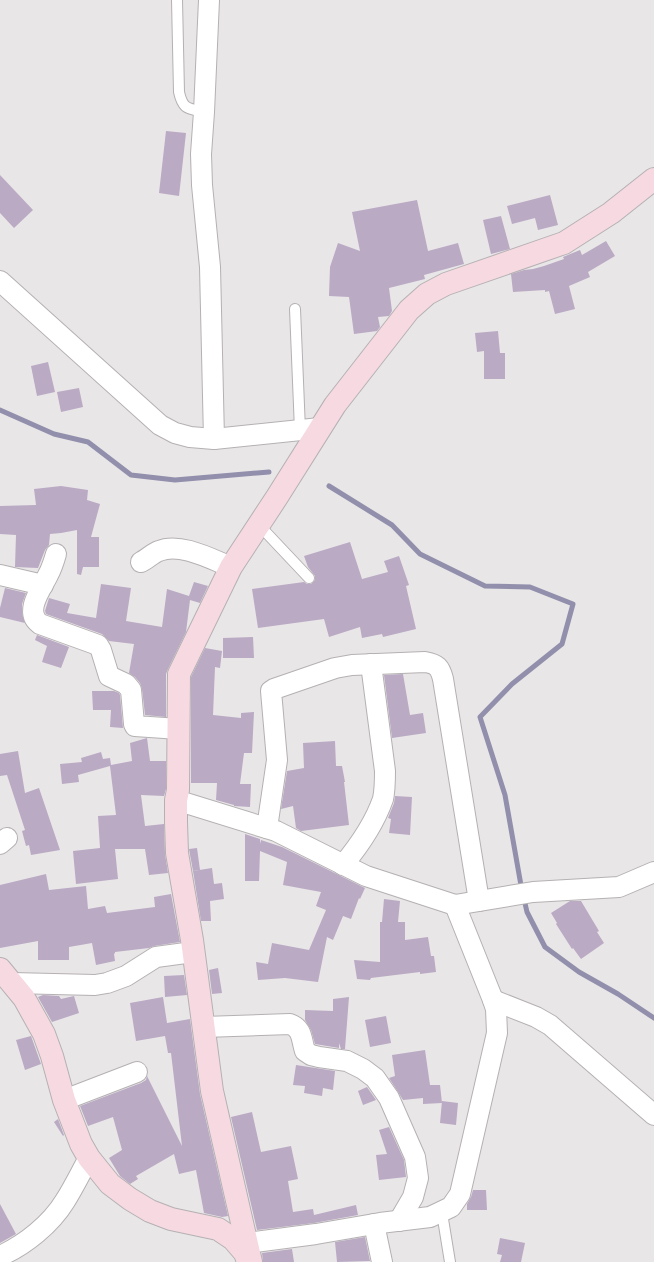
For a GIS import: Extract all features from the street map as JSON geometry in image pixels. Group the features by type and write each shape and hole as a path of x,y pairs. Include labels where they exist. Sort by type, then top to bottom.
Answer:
{"street":[{"path":"210,0 201,154 202,185 210,267 214,439"},
{"path":"249,1256 212,1091 193,952 177,853 176,800 178,790 179,674 231,567 300,459 310,429 335,405 409,310 427,294 446,284 564,243 611,213 654,179"},
{"path":"0,281 160,425 175,434 214,439 310,429"},
{"path":"141,562 159,551 173,548 189,551 231,567"},
{"path":"56,554 53,565 37,596 33,608 33,616 36,621 40,624 98,645 102,650 109,676 126,684 131,690 136,726 179,729"},
{"path":"0,575 43,585"},
{"path":"267,828 277,760 271,691 335,668 352,665 425,662 434,663 440,670 443,679 486,900"},
{"path":"343,865 358,846 377,812 383,798 385,787 385,771 371,664"},
{"path":"176,800 276,831 366,876 455,905 533,892 619,887 654,872"},
{"path":"249,1256 316,1234 374,1224 430,1217 442,1213 451,1207 460,1194 497,1033 496,1009 455,905"},
{"path":"6,976 95,985 107,983 126,976 156,957 193,952"},
{"path":"6,976 24,998 44,1034 52,1056 64,1100 82,1144 90,1158 110,1184 130,1199 150,1211 171,1219 218,1230 233,1239 249,1256"},
{"path":"493,1000 536,1017 550,1025 654,1115"},
{"path":"204,1027 290,1024 296,1026 300,1032 306,1051 311,1055 347,1061 363,1069 375,1078 389,1098 415,1156 418,1178 413,1197 399,1221"},
{"path":"64,1100 137,1072"},
{"path":"0,1256 25,1242 43,1228 65,1202 90,1158"},
{"path":"374,1224 382,1262"}],"lane":[{"path":"177,0 179,92 181,102 186,107 204,112"},
{"path":"295,309 310,429"},
{"path":"259,525 309,578"},
{"path":"442,1213 450,1262"}],"building":[{"path":"166,131 186,133 179,196 159,193"},
{"path":"0,175 33,210 14,228 0,213"},
{"path":"550,195 558,225 538,230 535,218 512,224 507,206"},
{"path":"417,200 428,251 458,243 464,264 424,275 425,279 389,288 392,311 389,316 378,317 380,327 377,331 354,334 349,297 329,296 330,267 338,243 360,251 352,212"},
{"path":"501,216 510,249 491,254 483,220"},
{"path":"606,241 615,256 588,272 590,277 569,286 575,309 555,314 549,291 513,292 511,274 544,266 564,259 563,257 580,250 582,255"},
{"path":"498,331 500,353 505,353 505,379 484,379 484,351 477,352 475,333"},
{"path":"48,362 55,392 37,396 31,366"},
{"path":"79,388 83,407 61,412 57,392"},
{"path":"61,486 88,490 87,500 100,504 91,537 99,537 99,567 83,567 81,575 77,574 77,530 50,534 49,545 45,550 38,568 15,567 16,535 0,534 0,506 36,505 34,489"},
{"path":"350,542 362,579 388,572 384,561 399,556 409,585 406,586 416,629 383,637 382,634 362,638 360,627 329,637 324,619 258,628 252,589 304,582 311,584 315,580 315,576 308,567 304,556"},
{"path":"194,582 208,586 200,603 190,600 186,632 166,674 166,717 145,715 140,683 129,673 134,644 109,641 102,634 46,614 45,611 49,598 70,604 67,613 96,618 101,584 131,588 126,621 162,627 167,589 189,596"},
{"path":"5,588 26,593 22,604 22,613 25,623 0,617 0,608"},
{"path":"37,635 69,647 61,668 42,662 47,646 35,640"},
{"path":"253,637 254,658 223,658 223,638"},
{"path":"205,648 222,651 220,668 215,667 213,715 241,718 241,713 254,712 252,753 244,753 240,784 251,784 250,807 234,806 216,800 217,783 191,783 191,677"},
{"path":"403,674 410,715 423,713 426,733 392,738 384,675"},
{"path":"92,691 114,691 119,693 123,728 110,727 111,710 93,710"},
{"path":"147,738 150,761 166,761 166,789 164,796 141,795 145,826 164,824 165,854 168,873 149,875 145,849 115,849 118,879 76,884 73,851 100,848 98,816 116,815 110,766 78,775 79,782 62,784 60,764 82,762 81,758 101,752 103,759 110,758 111,765 132,761 130,743"},
{"path":"335,741 336,766 342,766 345,782 349,825 301,831 296,828 293,806 281,809 287,771 304,768 303,743"},
{"path":"18,751 25,793 39,788 60,850 31,855 29,845 26,846 22,831 25,830 7,775 0,776 0,754"},
{"path":"395,796 412,797 410,835 389,833 391,819 388,818"},
{"path":"245,834 260,839 260,844 261,840 282,847 365,888 360,899 359,898 351,919 343,916 333,940 327,937 318,982 285,978 258,980 256,962 268,964 272,943 309,950 326,910 316,906 321,892 283,885 287,862 260,851 259,881 245,881"},
{"path":"197,848 200,870 193,871 189,849"},
{"path":"212,868 214,884 222,883 224,899 210,901 211,921 201,921 193,871"},
{"path":"46,874 49,890 86,886 88,909 105,906 107,913 155,907 154,897 171,894 180,942 149,948 115,952 115,961 96,965 92,943 69,947 69,960 38,960 38,941 0,948 0,885"},
{"path":"384,899 400,901 398,922 405,922 405,940 428,937 431,956 434,956 436,972 420,974 420,972 371,978 370,980 357,979 354,960 380,962 380,922 382,922"},
{"path":"570,901 581,901 599,931 597,932 604,943 581,959 573,948 572,949 556,924 557,923 551,913"},
{"path":"218,968 222,993 212,994 209,970"},
{"path":"184,975 187,995 165,997 164,976"},
{"path":"43,995 59,996 61,999 74,996 79,1013 52,1022 38,997"},
{"path":"163,997 167,1023 190,1019 200,1094 228,1216 222,1217 204,1213 196,1170 179,1174 174,1154 136,1176 138,1179 130,1184 120,1176 109,1158 122,1150 113,1117 88,1126 80,1106 141,1083 146,1080 147,1076 182,1146 171,1053 168,1053 165,1036 136,1041 130,1003"},
{"path":"349,997 345,1049 341,1049 339,1043 339,1048 315,1044 311,1030 305,1020 305,1010 333,1011 333,999"},
{"path":"386,1016 391,1043 370,1047 365,1020"},
{"path":"31,1036 41,1064 25,1070 16,1040"},
{"path":"425,1050 430,1085 440,1085 442,1103 423,1104 423,1098 403,1100 389,1078 395,1076 392,1055"},
{"path":"296,1065 335,1071 333,1090 323,1088 322,1096 304,1093 305,1086 293,1085"},
{"path":"367,1087 376,1100 363,1105 358,1091"},
{"path":"442,1101 458,1103 456,1125 440,1123"},
{"path":"252,1112 261,1152 291,1146 298,1179 288,1181 293,1212 313,1209 314,1215 356,1205 358,1215 314,1223 257,1230 231,1117"},
{"path":"58,1119 64,1135 63,1136 54,1122"},
{"path":"389,1127 404,1160 406,1177 379,1180 376,1155 387,1154 379,1130"},
{"path":"473,1190 486,1190 487,1210 467,1210 467,1204"},
{"path":"0,1204 16,1234 0,1243"},
{"path":"365,1237 370,1261 337,1262 335,1242"},
{"path":"500,1238 525,1243 521,1262 500,1262 502,1255 497,1254"},
{"path":"292,1249 294,1262 263,1262 262,1253"}],"waterway":[{"path":"0,410 54,434 88,442 131,475 175,480 269,472"},
{"path":"329,486 392,525 420,554 485,586 530,587 573,604 562,644 512,684 480,717 505,795 522,891"},
{"path":"524,899 527,912 545,947 579,972 618,994 654,1018"}]}
